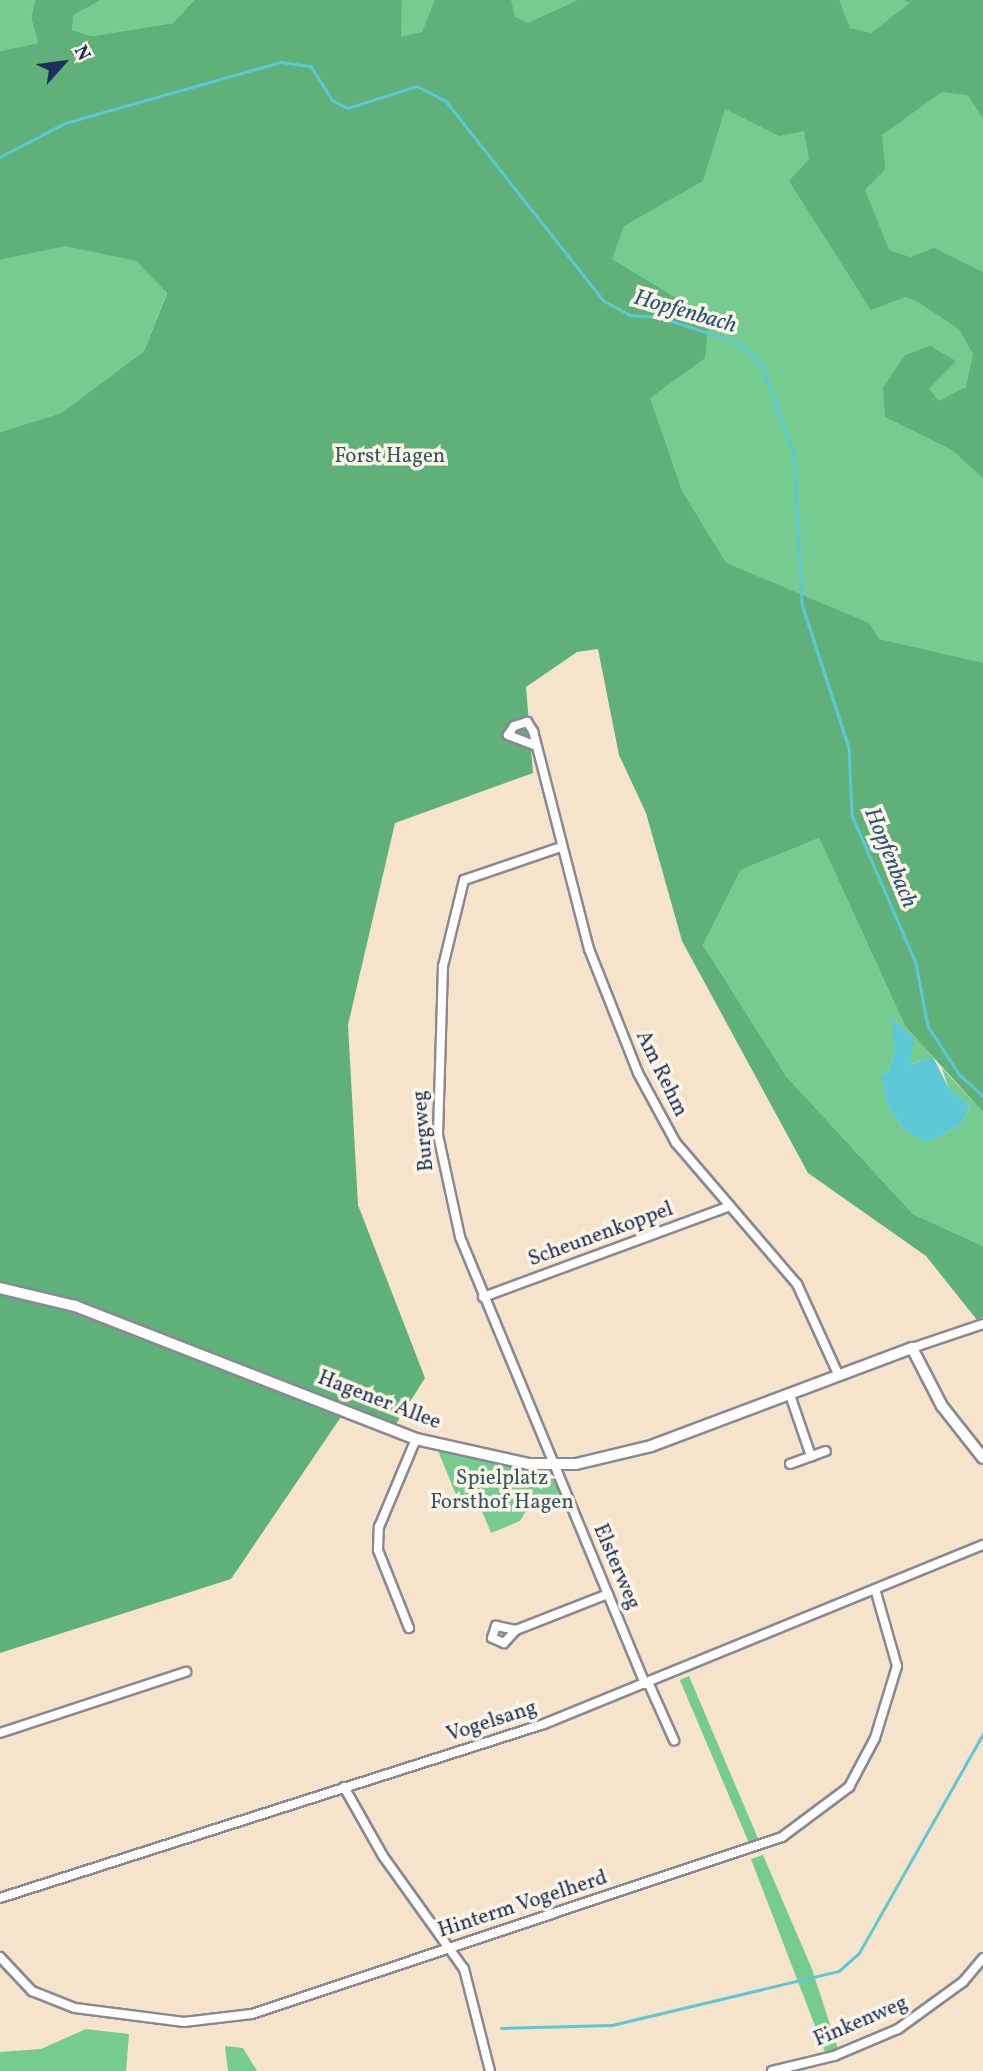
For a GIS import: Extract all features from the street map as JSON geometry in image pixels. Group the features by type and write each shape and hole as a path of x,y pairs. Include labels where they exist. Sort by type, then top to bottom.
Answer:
{"street":[{"name":"Am Rehm","path":"534,744 589,949 638,1073 676,1143 797,1284 839,1376"},
{"name":"Burgweg","path":"554,1465 460,1237 438,1135 443,966 464,880 561,848"},
{"name":"Scheunenkoppel","path":"483,1297 730,1206"},
{"name":"Hagener Allee","path":"0,1288 75,1306 416,1439 487,1458 554,1465 639,1449 983,1324"},
{"path":"912,1349 942,1406 983,1458"},
{"path":"790,1395 811,1456"},
{"path":"409,1628 378,1550 379,1527 416,1439"},
{"path":"790,1464 826,1451"},
{"name":"Elsterweg","path":"554,1465 674,1740"},
{"name":"Vogelsang","path":"0,1898 498,1740 647,1683 983,1545"},
{"name":"Hinterm Vogelherd","path":"0,1957 32,1991 75,2008 184,2022 252,2014 755,1848 794,1832 833,1801 863,1766 897,1666 875,1588"},
{"path":"516,1630 608,1594"},
{"path":"0,1733 186,1672"},
{"path":"344,1787 383,1856 450,1948 474,1995 490,2071"},
{"name":"Finkenweg","path":"772,2071 834,2056 898,2029 962,1982 983,1958"}],"green space":[{"path":"0,0 35,0 31,18 38,43 0,51"},
{"name":"Forst Hagen","path":"35,0 101,0 74,15 72,30 92,36 173,23 194,0 402,0 401,37 422,32 435,0 511,0 515,17 528,23 578,0 839,0 850,28 871,33 910,3 903,0 983,0 983,119 968,95 942,92 882,135 885,169 865,190 889,250 910,257 934,248 983,272 983,478 952,450 885,417 883,388 905,355 930,346 956,361 929,389 939,401 966,387 973,354 959,329 918,302 906,297 871,310 789,181 809,159 804,131 779,136 725,109 703,181 624,226 612,259 709,318 705,358 650,398 682,491 726,563 869,623 879,639 983,663 983,1112 905,1026 819,838 741,870 703,945 786,1076 913,1214 983,1246 983,1317 977,1320 926,1256 808,1173 682,941 646,813 619,755 598,649 577,652 526,687 533,773 395,823 348,1025 358,1205 425,1378 394,1427 347,1408 231,1579 0,1653 0,432 61,413 144,351 167,293 136,261 65,246 0,260 0,51 38,43 31,18"},
{"path":"101,0 194,0 173,23 92,36 72,30 74,15"},
{"path":"402,0 967,0 983,7 983,1063 400,37"},
{"path":"65,245 136,261 167,292 144,351 61,413 0,432 0,260"},
{"path":"819,838 905,1026 933,1057 909,1065 894,1019 894,1055 888,1073 882,1074 887,1104 903,1128 937,1138 960,1124 970,1107 948,1087 942,1068 983,1112 983,1246 913,1214 786,1076 703,945 741,870"},
{"name":"Spielplatz Forsthof Hagen","path":"437,1448 550,1469 564,1505 534,1498 520,1521 491,1533 475,1494 458,1500"},
{"path":"689,1676 759,1840 749,1844 680,1680"},
{"path":"763,1855 812,1969 838,2049 825,2052 751,1859"},
{"path":"86,2029 129,2034 126,2071 0,2071 0,2052 41,2049"},
{"path":"225,2046 243,2048 257,2071 228,2071"}],"water":[{"path":"893,1018 914,1039 909,1065 933,1057 948,1087 970,1107 960,1124 937,1138 924,1141 903,1128 887,1104 881,1074 888,1073 894,1055"}],"waterway":[{"name":"Hopfenbach","path":"0,157 65,123 281,62 311,66 332,100 348,108 417,86 446,101 604,301 630,315 659,317 740,343 761,363 794,454 802,604 849,748 852,815 916,963 928,1026 960,1075 983,1096"},
{"path":"501,2028 612,2025 839,1971 859,1953 983,1734"}]}
